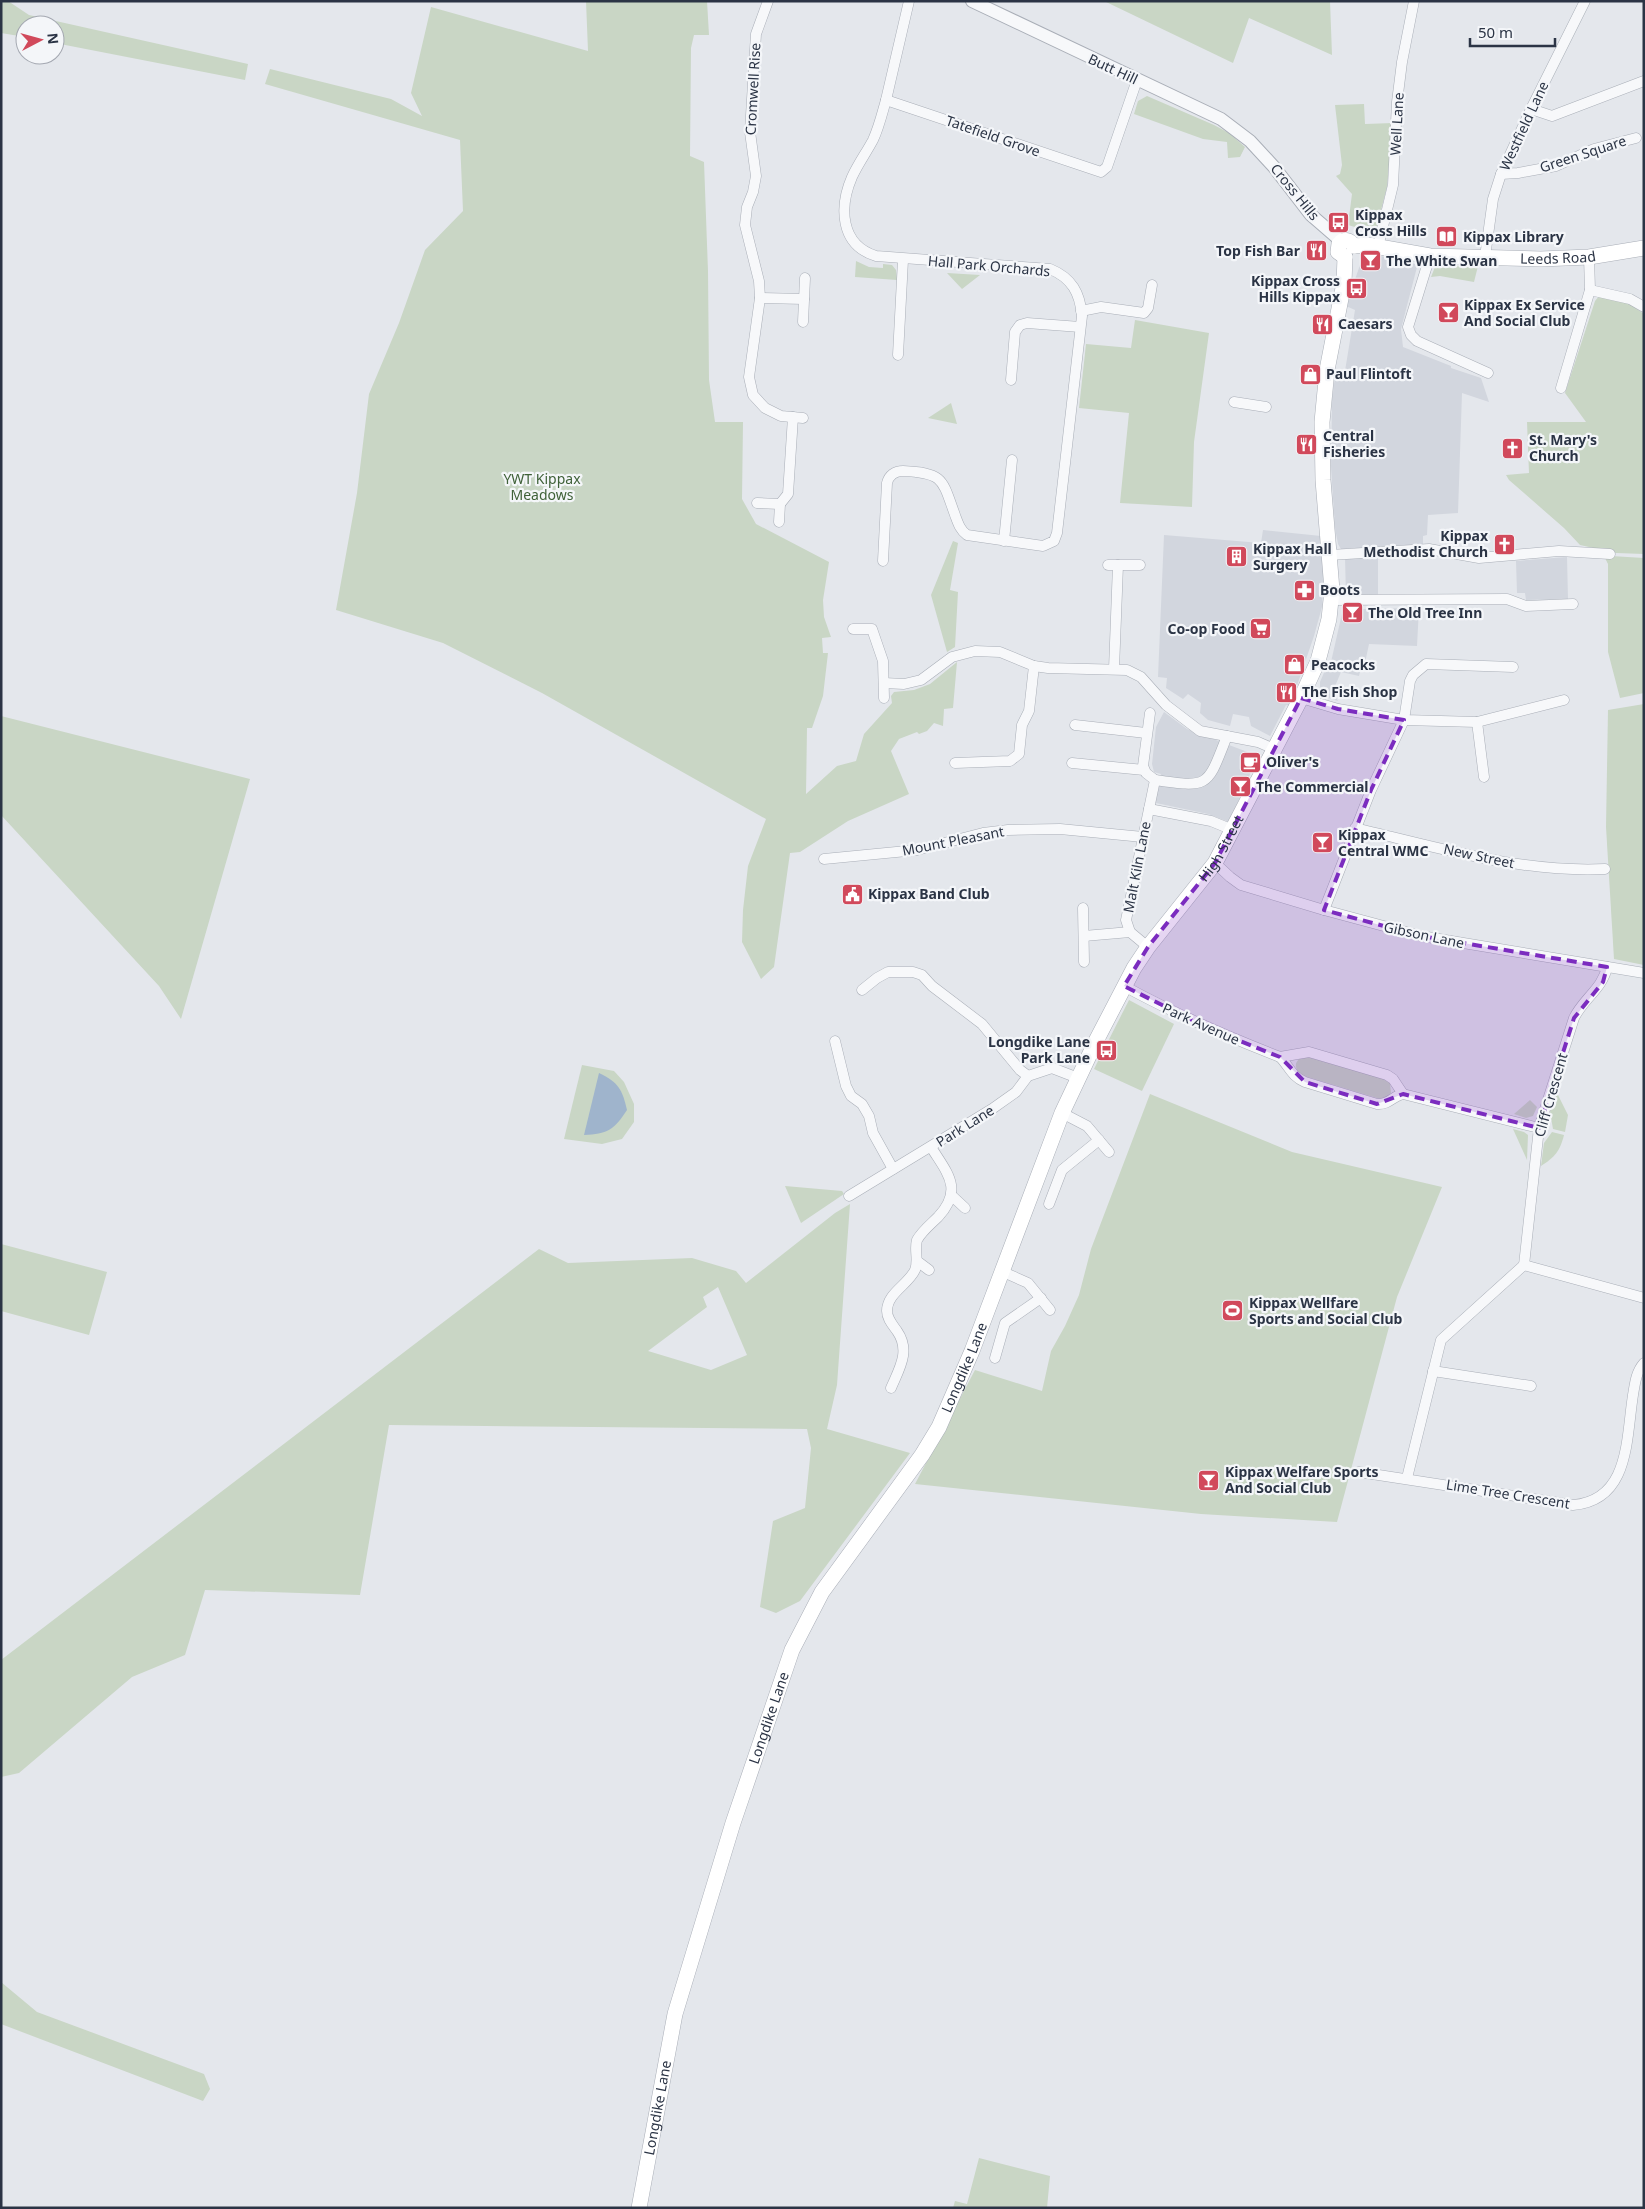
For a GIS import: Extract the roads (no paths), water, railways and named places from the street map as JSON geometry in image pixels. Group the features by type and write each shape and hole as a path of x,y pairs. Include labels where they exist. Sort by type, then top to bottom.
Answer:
{"main road":[{"name":"Leeds Road","path":"1347,248 1365,244 1430,256 1485,257 1589,257 1644,248"},
{"name":"High Street","path":"1124,986 1148,947 1215,864 1301,698 1323,645 1331,600 1330,555 1323,480 1322,422 1326,379 1344,283 1347,248"},
{"name":"Longdike Lane","path":"639,2208 675,2014 730,1832 792,1650 822,1592 929,1445 972,1351 1062,1114 1124,986"}],"street":[{"name":"Cromwell Rise","path":"768,1 756,34 750,132 756,176 745,216 749,242 759,280 760,298 751,359 750,386 758,402 765,408 781,416 798,417 788,494 780,504 779,522"},
{"path":"886,100 908,1"},
{"name":"Butt Hill","path":"972,1 1221,119 1250,141"},
{"name":"Well Lane","path":"1378,247 1393,185 1397,102 1402,62 1414,1"},
{"name":"Westfield Lane","path":"1485,257 1493,199 1501,174 1585,1"},
{"name":"Tatefield Grove","path":"886,100 1101,172 1107,167 1137,80"},
{"path":"1531,109 1552,116 1644,81"},
{"name":"Hall Park Orchards","path":"886,100 873,140 851,178 846,195 844,220 849,236 860,249 876,256 903,260 1050,269 1072,283 1080,298 1080,326 1058,533 1051,544 1043,546 1004,541"},
{"name":"Green Square","path":"1501,174 1518,174 1556,166 1594,150 1636,138"},
{"name":"Cross Hills","path":"1250,141 1274,166 1311,215 1347,248"},
{"path":"1430,256 1409,323 1411,335 1417,341 1488,373"},
{"path":"1561,388 1590,290 1589,257"},
{"path":"898,354 903,260"},
{"path":"803,322 805,278"},
{"path":"1081,311 1102,307 1144,313 1148,308 1152,285"},
{"path":"1590,290 1630,299 1644,306"},
{"path":"760,298 804,299"},
{"path":"1011,380 1015,332 1020,325 1027,323 1080,326"},
{"path":"1234,402 1266,407"},
{"path":"883,561 887,484 890,475 898,471 934,475 942,482 962,532 971,536 1004,541 1012,460"},
{"path":"757,502 780,504"},
{"path":"1330,555 1429,548 1479,558 1559,551 1610,554"},
{"path":"1114,670 1113,565 1140,565"},
{"path":"1331,600 1508,599 1526,606 1573,604"},
{"path":"853,628 872,629 883,661 884,698"},
{"path":"884,683 904,684 921,680 952,657 975,651 1000,652 1034,666 1048,668 1127,670 1142,677 1166,705 1200,731 1258,742 1274,749"},
{"path":"1324,910 1370,790 1404,720 1410,681 1421,666 1430,664 1513,667"},
{"path":"956,763 1010,761 1019,754 1022,725 1029,711 1034,666"},
{"path":"1301,698 1338,709 1404,720 1477,722 1564,700"},
{"path":"1144,770 1146,734 1150,713"},
{"path":"1477,722 1484,777"},
{"path":"1075,725 1146,734"},
{"path":"1072,763 1144,770 1155,780 1192,785 1206,779 1212,773 1227,736"},
{"name":"Malt Kiln Lane","path":"1148,947 1130,932 1127,913 1155,780"},
{"path":"1149,810 1211,821 1233,830"},
{"name":"New Street","path":"1355,828 1513,864 1582,870 1605,869"},
{"name":"Mount Pleasant","path":"824,860 917,850 983,833 1016,829 1070,829 1143,837"},
{"name":"Gibson Lane","path":"1215,864 1241,884 1324,910 1421,936 1644,973"},
{"path":"1083,908 1084,962"},
{"path":"1084,936 1130,932"},
{"name":"Cliff Crescent","path":"1524,1265 1539,1128 1574,1018 1582,1004 1603,982 1608,967"},
{"path":"862,990 888,972 913,972 922,975 932,986 982,1024 1028,1076"},
{"name":"Park Avenue","path":"1124,986 1163,1008 1280,1057 1299,1080 1377,1104 1387,1103 1403,1094"},
{"path":"835,1041 846,1086 851,1096 862,1104 870,1116 873,1132 893,1169"},
{"path":"1280,1057 1309,1052 1387,1075 1393,1079 1403,1094 1539,1128"},
{"name":"Park Lane","path":"850,1196 1010,1096 1028,1076 1052,1068 1078,1078"},
{"path":"1062,1114 1087,1126 1109,1152"},
{"path":"1049,1204 1062,1170 1099,1140"},
{"path":"891,1388 904,1356 905,1348 900,1335 888,1316 888,1305 894,1293 914,1272 917,1240 940,1215 951,1195 952,1182 931,1147"},
{"path":"951,1195 965,1208"},
{"path":"916,1261 929,1270"},
{"path":"1407,1478 1441,1340 1524,1265 1644,1298"},
{"path":"1001,1271 1028,1283 1050,1310"},
{"name":"Longdike Lane","path":"995,1358 1005,1323 1041,1298"},
{"name":"Lime Tree Crescent","path":"1359,1472 1573,1505 1591,1502 1613,1486 1621,1470 1636,1379 1644,1363"},
{"path":"1432,1371 1531,1386"}],"water":[{"path":"599,1073 619,1087 627,1110 609,1130 584,1135"}],"place":[{"name":"Kippax Cross Hills","path":"1339,223"},
{"name":"Kippax Library","path":"1447,237"},
{"name":"Top Fish Bar","path":"1316,251"},
{"name":"The White Swan","path":"1370,261"},
{"name":"Kippax Cross Hills Kippax","path":"1356,289"},
{"name":"Kippax Ex Service And Social Club","path":"1448,313"},
{"name":"Caesars","path":"1322,324"},
{"name":"Paul Flintoft","path":"1310,374"},
{"name":"Central Fisheries","path":"1307,444"},
{"name":"St. Mary's Church","path":"1513,448"},
{"name":"Kippax Methodist Church","path":"1504,544"},
{"name":"Kippax Hall Surgery","path":"1237,557"},
{"name":"Boots","path":"1304,590"},
{"name":"The Old Tree Inn","path":"1352,613"},
{"name":"Co-op Food","path":"1261,629"},
{"name":"Peacocks","path":"1295,665"},
{"name":"The Fish Shop","path":"1286,692"},
{"name":"Oliver's","path":"1250,762"},
{"name":"The Commercial","path":"1240,787"},
{"name":"Kippax Central WMC","path":"1322,843"},
{"name":"Kippax Band Club","path":"852,894"},
{"name":"Longdike Lane Park Lane","path":"1106,1050"},
{"name":"Kippax Wellfare Sports and Social Club","path":"1233,1311"},
{"name":"Kippax Welfare Sports And Social Club","path":"1209,1480"}],"park label":[{"name":"YWT Kippax Meadows","path":"542,488"}]}
